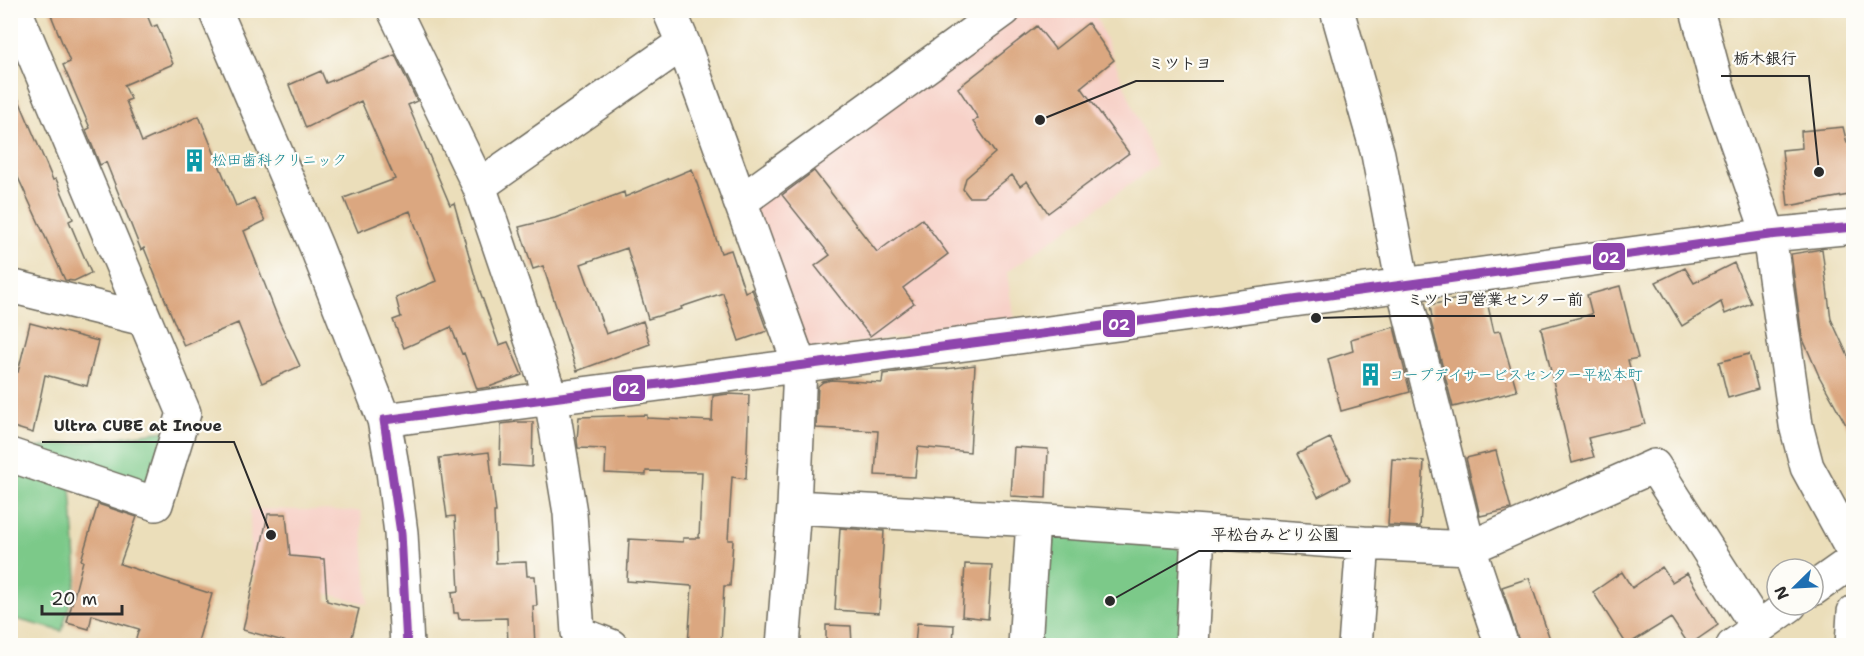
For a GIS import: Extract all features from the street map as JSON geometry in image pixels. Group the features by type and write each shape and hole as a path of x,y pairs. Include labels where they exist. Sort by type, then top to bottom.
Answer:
{"street":[{"path":"10,455 156,504 184,413 15,10"},
{"path":"215,10 316,246 384,420 401,533 407,645"},
{"path":"669,10 800,366 794,507 783,645"},
{"path":"740,202 1004,10"},
{"path":"1337,10 1378,154 1403,286 1468,548 1502,645"},
{"path":"1697,10 1719,92 1769,235 1796,425 1807,467 1854,553"},
{"path":"401,13 479,186 550,398 570,513 578,633 611,645"},
{"path":"479,186 683,43"},
{"path":"384,420 1403,286 1769,235 1854,227"},
{"path":"10,286 144,319"},
{"path":"794,507 1468,548 1654,466 1746,637 1774,617"},
{"path":"1025,645 1033,520"},
{"path":"1192,645 1198,533"},
{"path":"1355,645 1363,543"},
{"path":"1825,581 1854,560"},
{"path":"1852,645 1854,612"}],"shaded area":[{"path":"1020,11 1094,11 1157,165 1007,272 1014,321 809,350 753,207"},
{"path":"250,509 361,511 368,604 251,574"}],"green space":[{"path":"166,431 144,487 26,449"},
{"path":"11,465 71,488 77,577 62,631 11,618"},
{"path":"1060,535 1174,544 1185,557 1180,645 1036,646 1040,543"}],"building":[{"path":"49,10 145,10 152,27 157,25 173,64 124,85 131,99 126,101 142,142 199,116 236,206 254,198 265,221 244,231 279,321 300,366 262,383 238,323 184,346 144,248 141,250 106,162 100,165 86,130 90,128 63,65 70,62"},
{"path":"1088,23 1114,60 1081,87 1129,153 1048,213 1027,181 1020,186 1012,175 984,197 969,197 963,189 966,178 995,153 973,122 978,118 958,88 1037,26 1055,49"},
{"path":"395,55 417,101 408,105 450,205 454,203 476,280 499,345 508,342 522,375 489,387 477,389 464,353 462,354 451,327 404,348 393,320 401,317 396,298 436,281 410,211 358,232 344,198 395,179 361,101 306,128 289,85 321,71 326,83"},
{"path":"10,79 53,180 56,179 73,219 69,221 91,273 74,281 65,280 10,160"},
{"path":"1843,127 1847,143 1854,142 1854,194 1788,206 1782,150 1802,148 1801,131"},
{"path":"692,169 721,253 731,250 745,292 752,289 767,331 739,341 723,293 648,319 627,248 581,264 606,334 643,321 650,344 577,371 543,266 533,269 519,227 555,218 624,192 625,197"},
{"path":"814,171 877,252 922,219 948,254 903,288 914,303 870,336 815,266 830,255 782,195"},
{"path":"1822,249 1831,319 1854,369 1854,439 1819,376 1802,337 1791,254"},
{"path":"1734,263 1751,303 1725,314 1721,302 1682,326 1656,282 1685,268 1694,283"},
{"path":"1620,286 1638,358 1628,360 1645,424 1588,438 1594,457 1572,463 1541,328 1592,314 1587,295"},
{"path":"1485,293 1494,332 1500,331 1517,391 1453,407 1430,318 1432,317 1430,305"},
{"path":"30,323 98,341 87,386 45,375 33,433 10,426 10,370 18,372"},
{"name":"コープデイサービスセンター平松本町","path":"1394,327 1410,392 1341,411 1328,359 1353,351 1351,339"},
{"path":"1749,354 1758,389 1728,398 1719,362"},
{"path":"975,365 970,452 918,447 915,477 875,475 878,431 816,428 818,386 823,382 832,380 882,383 883,374"},
{"path":"749,395 746,479 732,477 728,540 733,540 730,586 724,586 721,645 688,645 692,586 627,581 629,539 683,542 683,538 699,538 702,472 646,471 646,475 605,473 606,449 578,448 579,417 647,415 647,418 712,421 713,396"},
{"path":"533,422 532,467 500,465 501,424"},
{"path":"1330,438 1350,480 1318,497 1297,454"},
{"path":"1014,447 1048,449 1046,498 1011,496"},
{"path":"1496,451 1511,509 1480,516 1466,458"},
{"path":"489,452 496,512 494,512 496,563 526,562 527,576 535,576 537,606 533,606 535,645 508,645 507,618 459,619 458,613 454,613 452,592 459,591 455,516 447,517 439,458"},
{"path":"1392,459 1424,461 1420,527 1388,525"},
{"path":"98,504 137,517 120,564 212,594 197,645 134,645 139,629 92,615 89,629 67,623 83,561 81,560"},
{"path":"268,514 286,514 290,556 324,559 327,601 359,609 350,645 298,645 243,630"},
{"path":"840,528 884,531 879,613 835,610"},
{"path":"965,564 992,565 988,619 962,616"},
{"path":"1662,567 1672,582 1687,573 1718,625 1689,645 1671,618 1627,645 1593,592 1622,572 1632,588"},
{"path":"1529,578 1552,645 1520,645 1502,587"},
{"path":"917,623 954,625 953,645 915,645"},
{"path":"826,625 851,626 852,645 826,645"}],"transit line":[{"name":"02","path":"384,420 1110,325 1769,235 1854,227"},
{"name":"02","path":"384,420 401,533 407,646"}],"place":[{"name":"ミツトヨ","path":"1040,120"},
{"name":"松田歯科クリニック","path":"194,160"},
{"name":"栃木銀行","path":"1819,172"},
{"name":"ミツトヨ営業センター前","path":"1316,318"},
{"name":"コープデイサービスセンター平松本町","path":"1371,375"},
{"name":"Ultra CUBE at Inoue","path":"271,535"},
{"name":"平松台みどり公園","path":"1110,601"}]}
